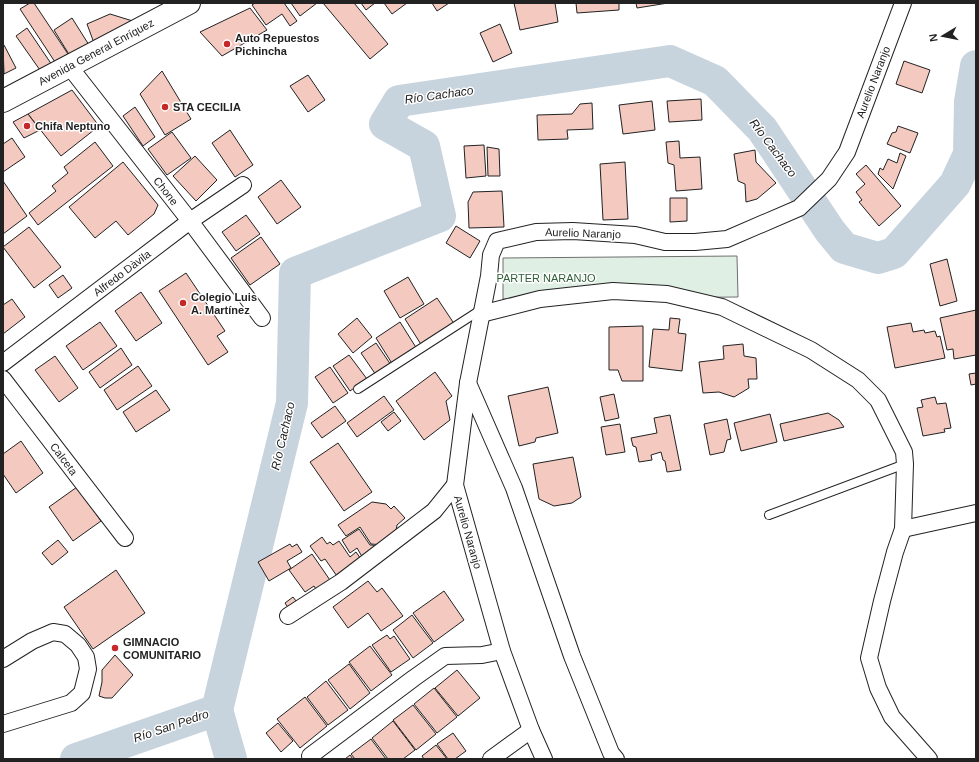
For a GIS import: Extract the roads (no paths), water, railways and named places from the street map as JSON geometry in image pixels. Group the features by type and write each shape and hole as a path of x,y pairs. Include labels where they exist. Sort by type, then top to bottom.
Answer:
{"main road":[{"name":"Avenida General Enríquez","path":"3,101 188,3"}],"street":[{"name":"Aurelio Naranjo","path":"544,759 531,730 502,650 455,485 468,383 489,276 490,255 498,241 536,232 573,231 636,235 665,242 727,240 799,208 829,179 847,152 903,3"},
{"name":"Chone","path":"69,66 190,221 262,318"},
{"name":"Alfredo Dàvila","path":"3,364 190,221 243,185"},
{"path":"481,312 540,299 613,291 667,294 722,307 811,350 858,380 878,400 904,452 905,464 903,529 884,594 869,658 878,688 892,717 929,759"},
{"name":"Calceta","path":"3,379 125,538"},
{"path":"468,383 514,488 572,656 611,753 616,759"},
{"path":"288,616 341,582 434,511 455,485"},
{"path":"903,529 976,513"},
{"path":"3,659 32,641 53,632 65,634 78,645 86,656 88,669 82,693 71,703 3,724"},
{"path":"310,756 445,656 482,655 502,650"},
{"path":"491,759 531,730"}],"lane":[{"path":"358,389 481,312"},
{"path":"769,515 905,464"}],"waterway":[{"name":"Río Cachaco","path":"217,710 292,403 295,273 440,216 424,146 385,124 399,101 670,61 715,81 762,129 830,231 844,248 878,258 894,253 955,184 969,154 970,102 976,66"},
{"name":"Río San Pedro","path":"76,759 217,710 231,759"}],"place":[{"name":"Auto Repuestos Pichincha","path":"227,44"},
{"name":"STA CECILIA","path":"165,107"},
{"name":"Chifa Neptuno","path":"27,126"},
{"name":"Colegio Luis A. Martínez","path":"183,303"},
{"name":"GIMNACIO COMUNITARIO","path":"115,648"}],"park label":[{"name":"PARTER NARANJO","path":"546,278"}]}
